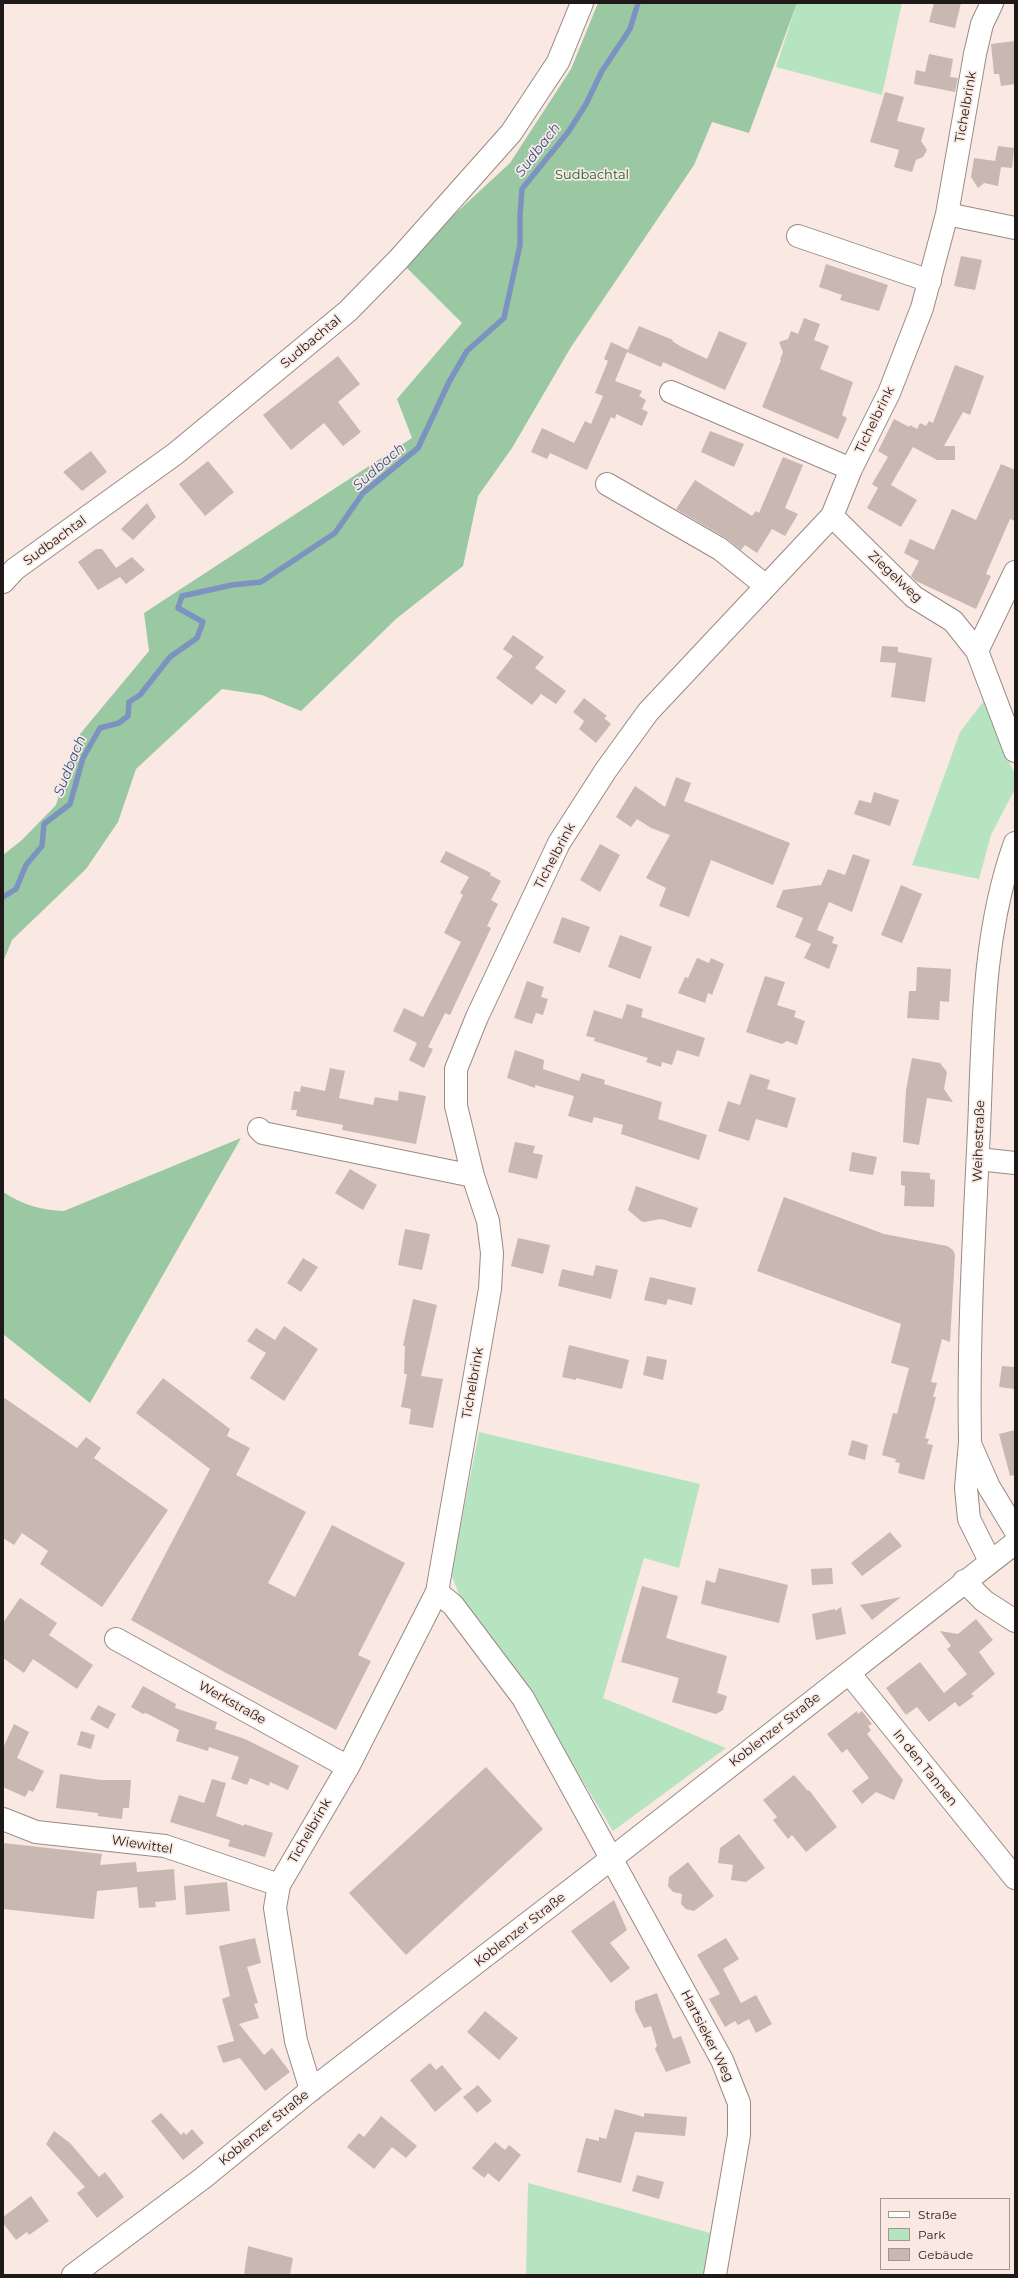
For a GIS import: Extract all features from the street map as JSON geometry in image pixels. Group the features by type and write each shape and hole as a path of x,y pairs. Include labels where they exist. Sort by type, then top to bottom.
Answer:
{"street":[{"name":"Sudbachtal","path":"3,582 15,569 175,454 348,312 398,260 511,133 558,62 582,3"},
{"name":"Tichelbrink","path":"311,2090 296,2041 275,1908 279,1885 348,1767 437,1592 490,1289 492,1253 488,1221 473,1176 456,1106 456,1069 477,1017 559,843 606,770 648,712 832,516 851,469 889,393 922,308 947,214 975,54 982,24 992,3"},
{"path":"947,214 1015,228"},
{"path":"798,236 930,281"},
{"name":"Tichelbrink","path":"671,392 851,469"},
{"path":"607,484 720,550 766,586"},
{"name":"Ziegelweg","path":"832,516 914,597 953,621 976,651 1015,751"},
{"path":"976,651 1015,572"},
{"name":"Weihestraße","path":"990,1561 969,1519 966,1488 970,1442 978,1159 985,993 997,906 1015,843"},
{"path":"259,1129 263,1133 473,1176"},
{"path":"978,1159 1015,1163"},
{"name":"Weihestraße","path":"970,1442 988,1487 1015,1530"},
{"path":"988,1487 1004,1496 1015,1498"},
{"name":"Koblenzer Straße","path":"73,2275 203,2178 311,2090 611,1859 964,1581 1015,1543"},
{"path":"964,1581 984,1601 1015,1621"},
{"path":"437,1592 453,1605 523,1698 611,1859"},
{"name":"Werkstraße","path":"116,1639 348,1767"},
{"name":"In den Tannen","path":"849,1673 1010,1865"},
{"name":"Wiewittel","path":"3,1820 36,1832 165,1846 279,1885"},
{"name":"Hartsieker Weg","path":"611,1859 722,2060 739,2103 740,2135 715,2275"}],"green space":[{"name":"Sudbachtal","path":"598,3 797,3 749,133 712,122 694,165 571,347 512,448 478,496 463,566 396,619 301,711 262,695 222,689 136,769 118,822 86,869 12,940 3,962 3,855 22,840 56,805 71,756 80,734 149,651 144,613 412,438 397,399 462,323 402,263 510,163 571,69"},
{"path":"797,3 902,3 882,95 776,67"},
{"path":"986,698 1007,758 1015,774 1015,789 991,835 979,879 912,865 960,732"},
{"path":"241,1138 90,1403 3,1334 3,1192 32,1206 64,1211"},
{"path":"479,1432 700,1484 679,1568 644,1558 603,1698 726,1748 613,1831 531,1695 461,1599 451,1574"},
{"path":"528,2183 714,2234 707,2275 526,2275"}],"building":[{"path":"934,3 961,3 955,28 929,22"},
{"path":"1015,41 1015,84 1001,86 999,74 994,74 991,44"},
{"path":"929,54 953,59 950,77 958,78 955,92 914,84 916,70 925,72"},
{"path":"885,92 904,97 897,121 925,128 921,141 927,150 923,157 916,160 912,172 894,167 899,150 870,142"},
{"path":"998,146 1014,148 1012,168 1001,167 998,186 984,183 978,188 971,177 974,158 995,161"},
{"path":"961,256 982,260 975,290 954,286"},
{"path":"826,264 888,285 879,311 840,300 842,295 819,287"},
{"path":"804,318 820,324 814,340 829,346 820,369 853,382 842,415 847,418 838,439 762,407 781,360 783,352 779,342 788,339 791,331 798,334"},
{"path":"639,326 673,340 672,341 680,346 707,359 719,331 747,343 725,390 663,362 661,367 627,352 615,381 642,391 639,396 646,400 642,409 648,412 642,426 616,414 615,419 611,417 587,470 550,453 547,459 531,452 542,428 574,443 585,421 591,424 603,396 595,393 608,361 604,359 611,342 628,350"},
{"path":"338,356 360,384 338,402 361,432 343,446 324,423 291,450 263,415"},
{"path":"955,365 984,376 970,415 963,412 944,446 955,446 955,460 937,460 913,447 891,485 917,500 901,527 867,508 878,488 872,484 888,457 878,451 894,419 909,427 910,425 917,429 920,423 926,426 929,421 933,423"},
{"path":"710,431 744,444 734,467 701,452"},
{"path":"91,451 107,472 82,491 63,472"},
{"path":"783,457 803,465 785,508 798,514 785,536 772,529 757,553 745,545 741,550 726,538 676,509 695,480 752,516 756,511 759,513"},
{"path":"208,461 234,492 205,516 179,484"},
{"path":"1001,464 1015,470 1015,521 1010,519 986,574 991,576 976,609 916,581 911,576 919,561 904,553 910,539 934,550 952,509 976,520"},
{"path":"147,503 156,517 133,540 121,529"},
{"path":"96,549 102,549 116,568 132,557 145,570 126,584 120,577 98,590 78,562"},
{"path":"513,635 544,657 535,668 566,691 556,704 541,694 532,705 496,678 513,656 503,649"},
{"path":"882,646 898,647 898,652 932,658 925,702 891,697 896,663 880,662"},
{"path":"584,698 607,716 604,718 611,724 596,743 579,729 584,721 573,712"},
{"path":"676,777 691,783 684,801 790,843 773,885 711,860 689,917 659,906 666,888 646,878 670,835 651,828 637,819 631,827 616,817 635,786 665,807"},
{"path":"874,792 899,800 890,826 854,814 859,800 871,803"},
{"path":"600,844 620,855 600,892 580,880"},
{"path":"446,851 491,873 490,875 501,881 491,900 498,904 487,926 491,928 450,1015 445,1013 428,1047 433,1049 424,1068 409,1060 417,1043 393,1031 404,1008 423,1017 461,942 444,933 463,895 460,893 469,877 440,862"},
{"path":"853,854 870,860 852,912 829,902 817,930 834,937 832,943 838,945 829,969 804,958 811,944 795,937 803,918 776,907 783,890 821,885 828,869 845,875"},
{"path":"901,885 922,894 902,943 881,935"},
{"path":"562,917 590,927 580,953 553,943"},
{"path":"620,935 652,947 640,979 608,967"},
{"path":"697,958 709,963 711,958 724,964 712,995 708,993 705,1003 678,993 685,977 688,978"},
{"path":"917,967 951,969 949,1002 940,1001 939,1020 907,1018 909,991 916,991"},
{"path":"765,976 785,982 777,1005 796,1011 794,1017 805,1021 797,1045 787,1041 782,1044 746,1032"},
{"path":"527,981 544,987 541,997 548,999 543,1015 536,1013 532,1024 514,1018"},
{"path":"627,1004 643,1009 641,1017 705,1038 699,1057 677,1050 672,1065 662,1062 661,1067 646,1062 648,1058 594,1041 595,1038 586,1036 594,1010 622,1019"},
{"path":"515,1050 544,1060 543,1069 579,1081 582,1073 605,1080 604,1084 662,1102 658,1119 707,1135 699,1160 621,1134 623,1125 594,1117 592,1123 568,1116 574,1096 535,1085 535,1088 507,1078"},
{"path":"912,1058 940,1063 947,1072 944,1089 953,1102 927,1098 919,1145 903,1142 906,1090"},
{"path":"330,1068 345,1071 339,1098 373,1105 375,1097 398,1101 399,1091 426,1096 416,1144 342,1130 343,1125 296,1116 297,1110 291,1110 294,1091 300,1092 301,1086 325,1091"},
{"path":"750,1074 770,1080 767,1089 796,1098 787,1128 756,1119 749,1141 718,1131 728,1101 740,1105"},
{"path":"515,1142 535,1146 533,1153 543,1155 537,1179 508,1172"},
{"path":"852,1152 877,1157 873,1175 849,1171"},
{"path":"350,1169 377,1185 363,1210 335,1193"},
{"path":"901,1171 930,1173 930,1179 935,1180 934,1207 904,1206 905,1186 901,1185"},
{"path":"636,1186 698,1208 691,1228 661,1219 644,1222 641,1221 628,1210"},
{"path":"784,1197 884,1234 947,1246 953,1250 955,1255 950,1342 942,1339 931,1382 937,1383 933,1397 936,1397 925,1438 929,1439 927,1444 933,1445 924,1480 898,1473 900,1463 895,1462 896,1459 882,1455 893,1413 897,1414 909,1368 891,1363 901,1324 757,1271"},
{"path":"405,1229 430,1234 422,1270 398,1265"},
{"path":"518,1238 550,1245 543,1274 511,1266"},
{"path":"303,1258 318,1267 301,1292 287,1283"},
{"path":"596,1265 618,1270 611,1299 558,1286 562,1269 593,1276"},
{"path":"650,1277 696,1288 692,1305 668,1299 666,1305 644,1300"},
{"path":"413,1299 437,1305 421,1376 443,1379 433,1428 409,1424 411,1409 401,1407 407,1374 404,1374 405,1346 403,1346"},
{"path":"284,1326 318,1349 284,1401 250,1378 266,1353 247,1341 256,1328 275,1340"},
{"path":"569,1345 629,1360 622,1389 576,1378 576,1380 562,1377"},
{"path":"647,1356 667,1360 663,1380 643,1375"},
{"path":"1002,1366 1015,1367 1014,1389 999,1387"},
{"path":"163,1378 230,1429 227,1436 250,1448 236,1475 306,1512 268,1583 295,1597 332,1525 405,1563 358,1655 371,1661 336,1730 226,1673 131,1620 210,1469 136,1413"},
{"path":"3,1397 77,1448 86,1437 101,1448 94,1458 168,1510 102,1607 40,1564 48,1551 22,1533 14,1545 3,1538"},
{"path":"1015,1430 1015,1475 1010,1476 999,1434"},
{"path":"852,1440 868,1445 865,1460 848,1455"},
{"path":"890,1532 902,1546 862,1576 851,1563"},
{"path":"719,1568 788,1585 779,1623 701,1604 706,1580 715,1583"},
{"path":"832,1568 833,1584 812,1585 811,1569"},
{"path":"642,1586 678,1596 666,1638 727,1656 717,1693 727,1696 723,1710 716,1714 672,1702 679,1678 621,1662"},
{"path":"901,1597 872,1620 860,1605"},
{"path":"20,1598 57,1623 49,1635 93,1665 77,1689 33,1659 24,1673 3,1658 3,1623"},
{"path":"841,1607 846,1634 816,1640 812,1614 835,1609 835,1611"},
{"path":"976,1619 993,1640 979,1652 995,1674 971,1694 974,1696 959,1707 955,1702 929,1722 917,1707 906,1715 886,1688 920,1662 944,1693 967,1674 947,1649 951,1646 940,1631 958,1634"},
{"path":"143,1686 176,1704 175,1708 217,1722 215,1729 245,1739 299,1766 288,1790 270,1782 269,1786 250,1778 247,1785 231,1779 239,1757 209,1747 208,1751 176,1741 179,1730 131,1707"},
{"path":"98,1705 116,1714 108,1729 90,1719"},
{"path":"857,1711 858,1714 862,1711 872,1724 868,1726 871,1730 867,1734 903,1780 894,1800 876,1792 862,1804 852,1791 869,1778 847,1749 842,1753 827,1734"},
{"path":"14,1724 29,1732 17,1758 44,1771 33,1792 29,1790 25,1797 3,1787 3,1748"},
{"path":"81,1731 95,1735 91,1749 77,1745"},
{"path":"486,1767 543,1829 406,1955 349,1893"},
{"path":"60,1774 101,1780 131,1780 129,1808 123,1808 122,1819 98,1816 98,1813 56,1808"},
{"path":"794,1775 808,1791 809,1790 837,1827 806,1852 792,1835 788,1839 773,1820 777,1817 763,1800"},
{"path":"212,1779 226,1783 216,1816 244,1826 244,1824 273,1833 265,1857 228,1846 230,1840 170,1822 179,1795 204,1803"},
{"path":"739,1834 765,1868 746,1882 731,1880 733,1865 718,1863 720,1848"},
{"path":"3,1843 102,1854 100,1865 136,1862 137,1872 174,1869 176,1900 155,1902 156,1907 139,1908 137,1887 97,1891 94,1919 3,1909"},
{"path":"688,1862 714,1896 694,1911 686,1909 681,1904 682,1894 673,1892 668,1886 669,1877"},
{"path":"227,1882 230,1911 186,1915 184,1886"},
{"path":"614,1900 627,1930 610,1943 630,1968 611,1983 571,1931"},
{"path":"255,1938 261,1963 247,1967 258,2003 254,2004 259,2018 239,2024 264,2055 272,2048 290,2072 265,2091 240,2058 223,2063 217,2046 234,2041 222,1999 230,1996 219,1946"},
{"path":"726,1938 739,1959 723,1969 741,2003 756,1995 772,2024 756,2033 749,2019 738,2025 735,2021 725,2027 709,1999 720,1994 697,1955"},
{"path":"657,1993 673,2039 681,2036 691,2063 666,2072 655,2049 657,2046 651,2026 644,2028 635,2010 635,2001"},
{"path":"485,2011 518,2038 499,2060 467,2032"},
{"path":"430,2063 436,2070 442,2065 462,2089 435,2112 410,2080"},
{"path":"478,2085 492,2101 477,2113 463,2097"},
{"path":"615,2109 644,2117 644,2113 687,2117 685,2136 635,2132 621,2183 577,2172 586,2138 599,2141 599,2137 606,2139"},
{"path":"161,2113 181,2135 184,2132 186,2135 192,2129 204,2143 183,2160 151,2121"},
{"path":"381,2116 417,2146 406,2158 392,2147 374,2169 347,2147 359,2133 364,2137"},
{"path":"54,2131 70,2143 99,2177 105,2172 124,2197 97,2218 77,2193 85,2187 46,2144"},
{"path":"495,2142 505,2150 509,2145 521,2155 499,2182 488,2173 484,2178 472,2168"},
{"path":"637,2175 664,2182 659,2199 632,2191"},
{"path":"31,2196 49,2221 29,2235 27,2232 16,2240 3,2223 3,2217"},
{"path":"248,2246 293,2258 290,2275 244,2275"}],"waterway":[{"name":"Sudbach","path":"3,897 16,889 26,865 42,846 44,824 70,804 83,758 100,728 119,723 128,716 129,702 140,695 170,657 197,638 203,622 178,608 182,596 232,585 261,582 335,533 363,493 418,448 449,382 467,351 504,318 520,245 522,189 569,131 586,104 602,71 630,29 638,3"}]}
